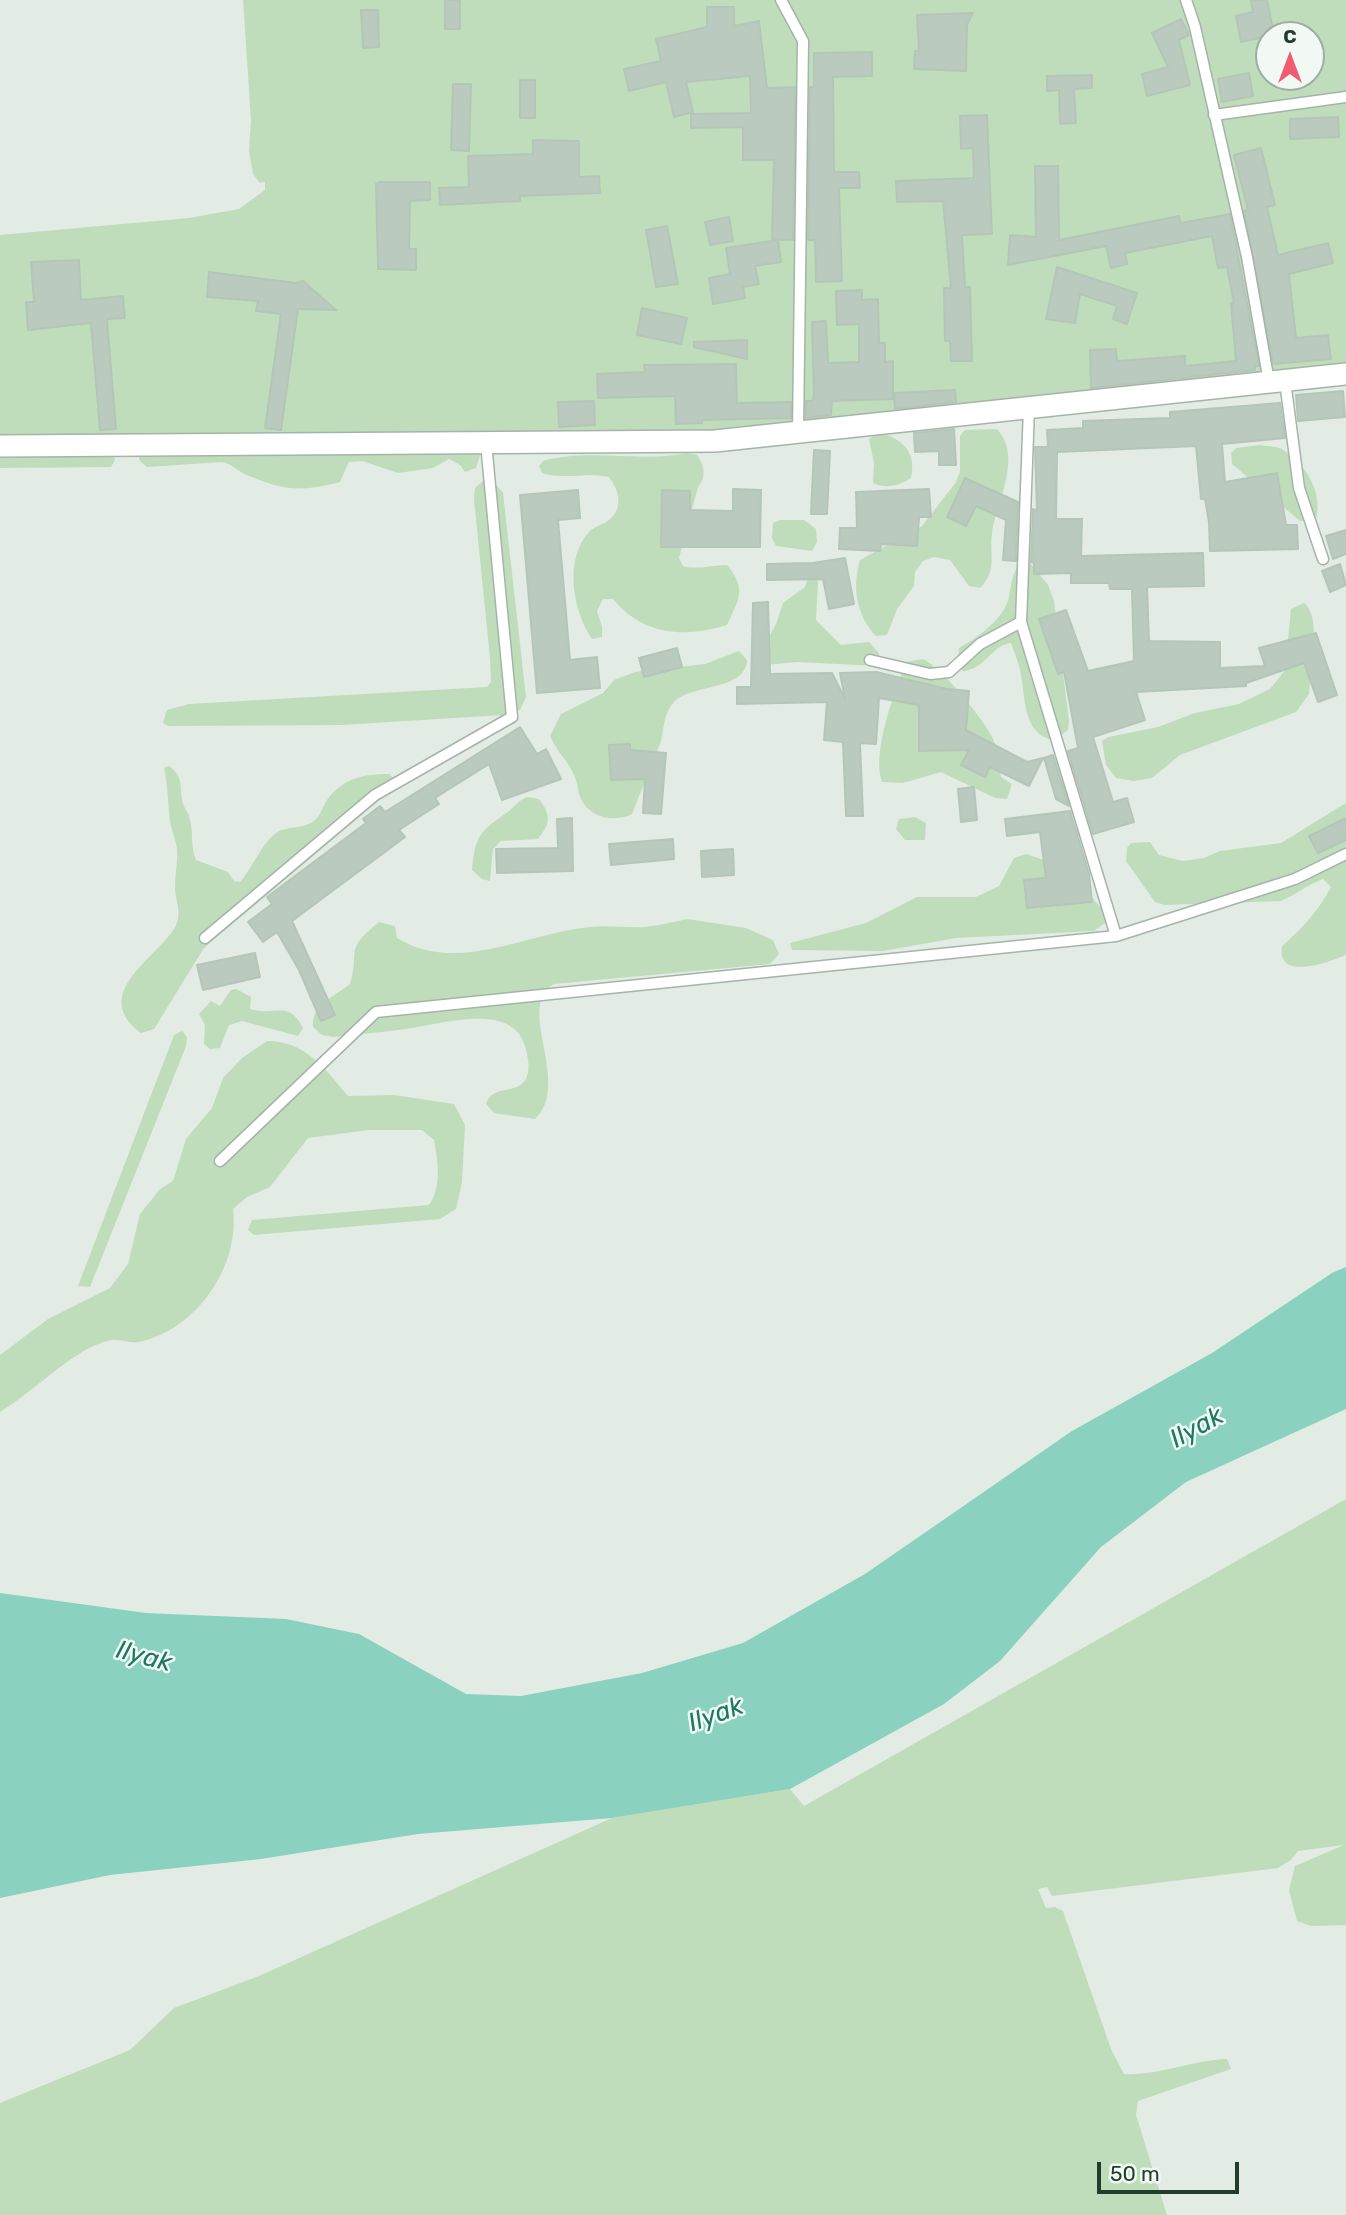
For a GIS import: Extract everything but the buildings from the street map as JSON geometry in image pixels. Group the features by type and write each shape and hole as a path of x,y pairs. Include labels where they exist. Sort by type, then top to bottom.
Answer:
{"street":[{"path":"0,446 715,441 1346,374"}],"lane":[{"path":"781,0 803,41 798,432"},
{"path":"1186,0 1195,27 1277,382 1298,488 1323,559"},
{"path":"1214,115 1346,97"},
{"path":"1029,408 1021,622 1116,936"},
{"path":"205,938 375,795 512,717 486,442"},
{"path":"870,660 930,674 949,673 980,644 1021,622"},
{"path":"220,1161 376,1012 1116,936 1295,879 1346,854"}],"shaded area":[{"path":"243,0 1346,0 1346,374 715,441 482,449 476,468 465,472 460,465 449,459 433,468 398,473 362,461 349,462 340,482 303,488 272,484 222,462 147,467 139,460 139,454 113,454 115,460 111,467 0,468 0,235 189,218 239,209 265,190 265,182 260,183 253,174 249,151 251,120"},
{"path":"997,429 1008,452 1008,466 992,533 991,568 986,581 980,588 969,586 950,560 934,557 923,561 915,572 914,586 897,609 887,635 876,636 860,610 856,580 860,560 922,526 956,482 960,472 960,436 965,430"},
{"path":"878,433 895,438 906,448 912,461 911,478 892,486 873,483 874,463 869,439"},
{"path":"1260,445 1282,449 1305,471 1315,489 1318,509 1316,519 1300,521 1232,464 1231,453 1236,448"},
{"path":"687,453 697,455 703,467 703,475 679,558 683,566 727,565 733,573 739,594 727,625 696,632 666,631 638,620 613,599 603,599 597,611 602,637 592,639 585,628 576,600 576,555 590,531 614,515 618,505 617,493 609,477 550,475 542,473 539,466 543,461 561,457 651,457"},
{"path":"483,481 497,486 503,493 526,697 520,710 503,715 341,725 168,726 163,723 167,710 189,704 487,687 491,682 490,658 474,499 475,488"},
{"path":"780,520 804,520 816,529 817,542 812,551 776,546 772,538 773,523"},
{"path":"1030,563 1048,585 1054,601 1069,721 1068,730 1054,740 1043,737 1030,722 1020,670 1011,643 998,648 971,669 963,671 958,667 959,648 996,620 1005,608 1018,566"},
{"path":"815,574 818,582 816,620 841,645 869,642 879,653 879,666 797,662 764,665 756,659 776,624 783,603 805,587 809,575"},
{"path":"1304,603 1313,620 1313,659 1309,694 1296,712 1180,755 1152,778 1134,781 1116,778 1106,765 1102,741 1108,737 1158,727 1195,713 1239,704 1270,689 1285,670 1291,609"},
{"path":"739,651 747,660 744,670 737,677 681,697 669,708 660,744 632,814 610,818 590,811 581,799 573,773 550,736 561,714 603,693 614,680 635,672 705,664"},
{"path":"923,659 960,693 991,735 1001,777 1012,784 1007,799 995,798 941,772 903,783 882,782 880,755 891,705 906,662"},
{"path":"169,766 177,773 180,781 196,860 228,872 234,881 240,882 271,837 281,831 312,822 333,793 347,782 371,775 389,774 393,778 388,793 204,948 154,1029 141,1033 126,1017 122,1001 126,986 173,931 178,919 175,887 177,849 170,822 164,768"},
{"path":"527,797 539,799 543,805 548,819 545,828 538,839 501,841 493,849 490,881 482,879 472,870 480,836"},
{"path":"1346,803 1346,955 1317,965 1295,967 1287,964 1282,957 1282,946 1310,919 1331,887 1323,879 1281,901 1165,905 1155,902 1126,861 1127,848 1131,843 1150,842 1159,855 1183,861 1204,858 1220,851 1281,843"},
{"path":"915,817 926,823 925,840 905,840 896,829 899,819"},
{"path":"1026,854 1063,866 1104,911 1105,923 1094,931 956,938 883,951 792,950 790,943 866,923 917,897 976,897 999,886 1014,858"},
{"path":"687,919 746,928 773,940 779,954 770,964 554,984 543,994 540,1009 548,1086 545,1104 535,1119 494,1113 486,1104 494,1094 519,1086 528,1073 526,1050 519,1034 507,1024 472,1019 333,1037 322,1035 313,1027 313,1019 320,1006 350,984 356,946 379,922 395,926 397,938 420,948 444,953 492,949 590,927 644,927"},
{"path":"236,989 251,997 250,1009 286,1011 292,1014 303,1028 298,1036 242,1021 229,1025 220,1048 210,1049 204,1044 205,1025 199,1014 211,1001 220,1006 231,990"},
{"path":"182,1031 187,1037 186,1046 90,1287 78,1286 174,1035"},
{"path":"267,1041 281,1042 304,1051 323,1067 348,1096 394,1095 454,1104 465,1125 462,1182 456,1209 440,1219 254,1235 248,1230 252,1220 429,1205 433,1198 438,1174 434,1140 422,1130 369,1130 308,1138 270,1187 247,1197 233,1209 229,1253 210,1293 196,1310 160,1335 139,1342 112,1340 89,1348 0,1412 0,1355 48,1319 110,1288 128,1264 140,1214 160,1189 173,1181 186,1139 212,1108 223,1078 242,1058"},
{"path":"1346,1499 1346,1925 1311,1926 1297,1921 1289,1890 1295,1866 1344,1845 1298,1851 1291,1860 1278,1868 1052,1896 1047,1887 1038,1889 1046,1908 1055,1907 1063,1911 1111,2049 1124,2074 1150,2073 1227,2059 1231,2069 1138,2101 1136,2115 1167,2215 0,2215 0,2103 130,2050 174,2008 259,1976 612,1818 790,1789 804,1806"}],"water":[{"name":"Ilyak","path":"1346,1267 1346,1409 1186,1482 1101,1547 1000,1661 944,1704 790,1789 612,1818 418,1834 261,1859 110,1875 0,1898 0,1593 146,1613 286,1619 359,1634 466,1694 521,1696 642,1673 743,1643 865,1574 1072,1431 1212,1353 1332,1273"}]}
